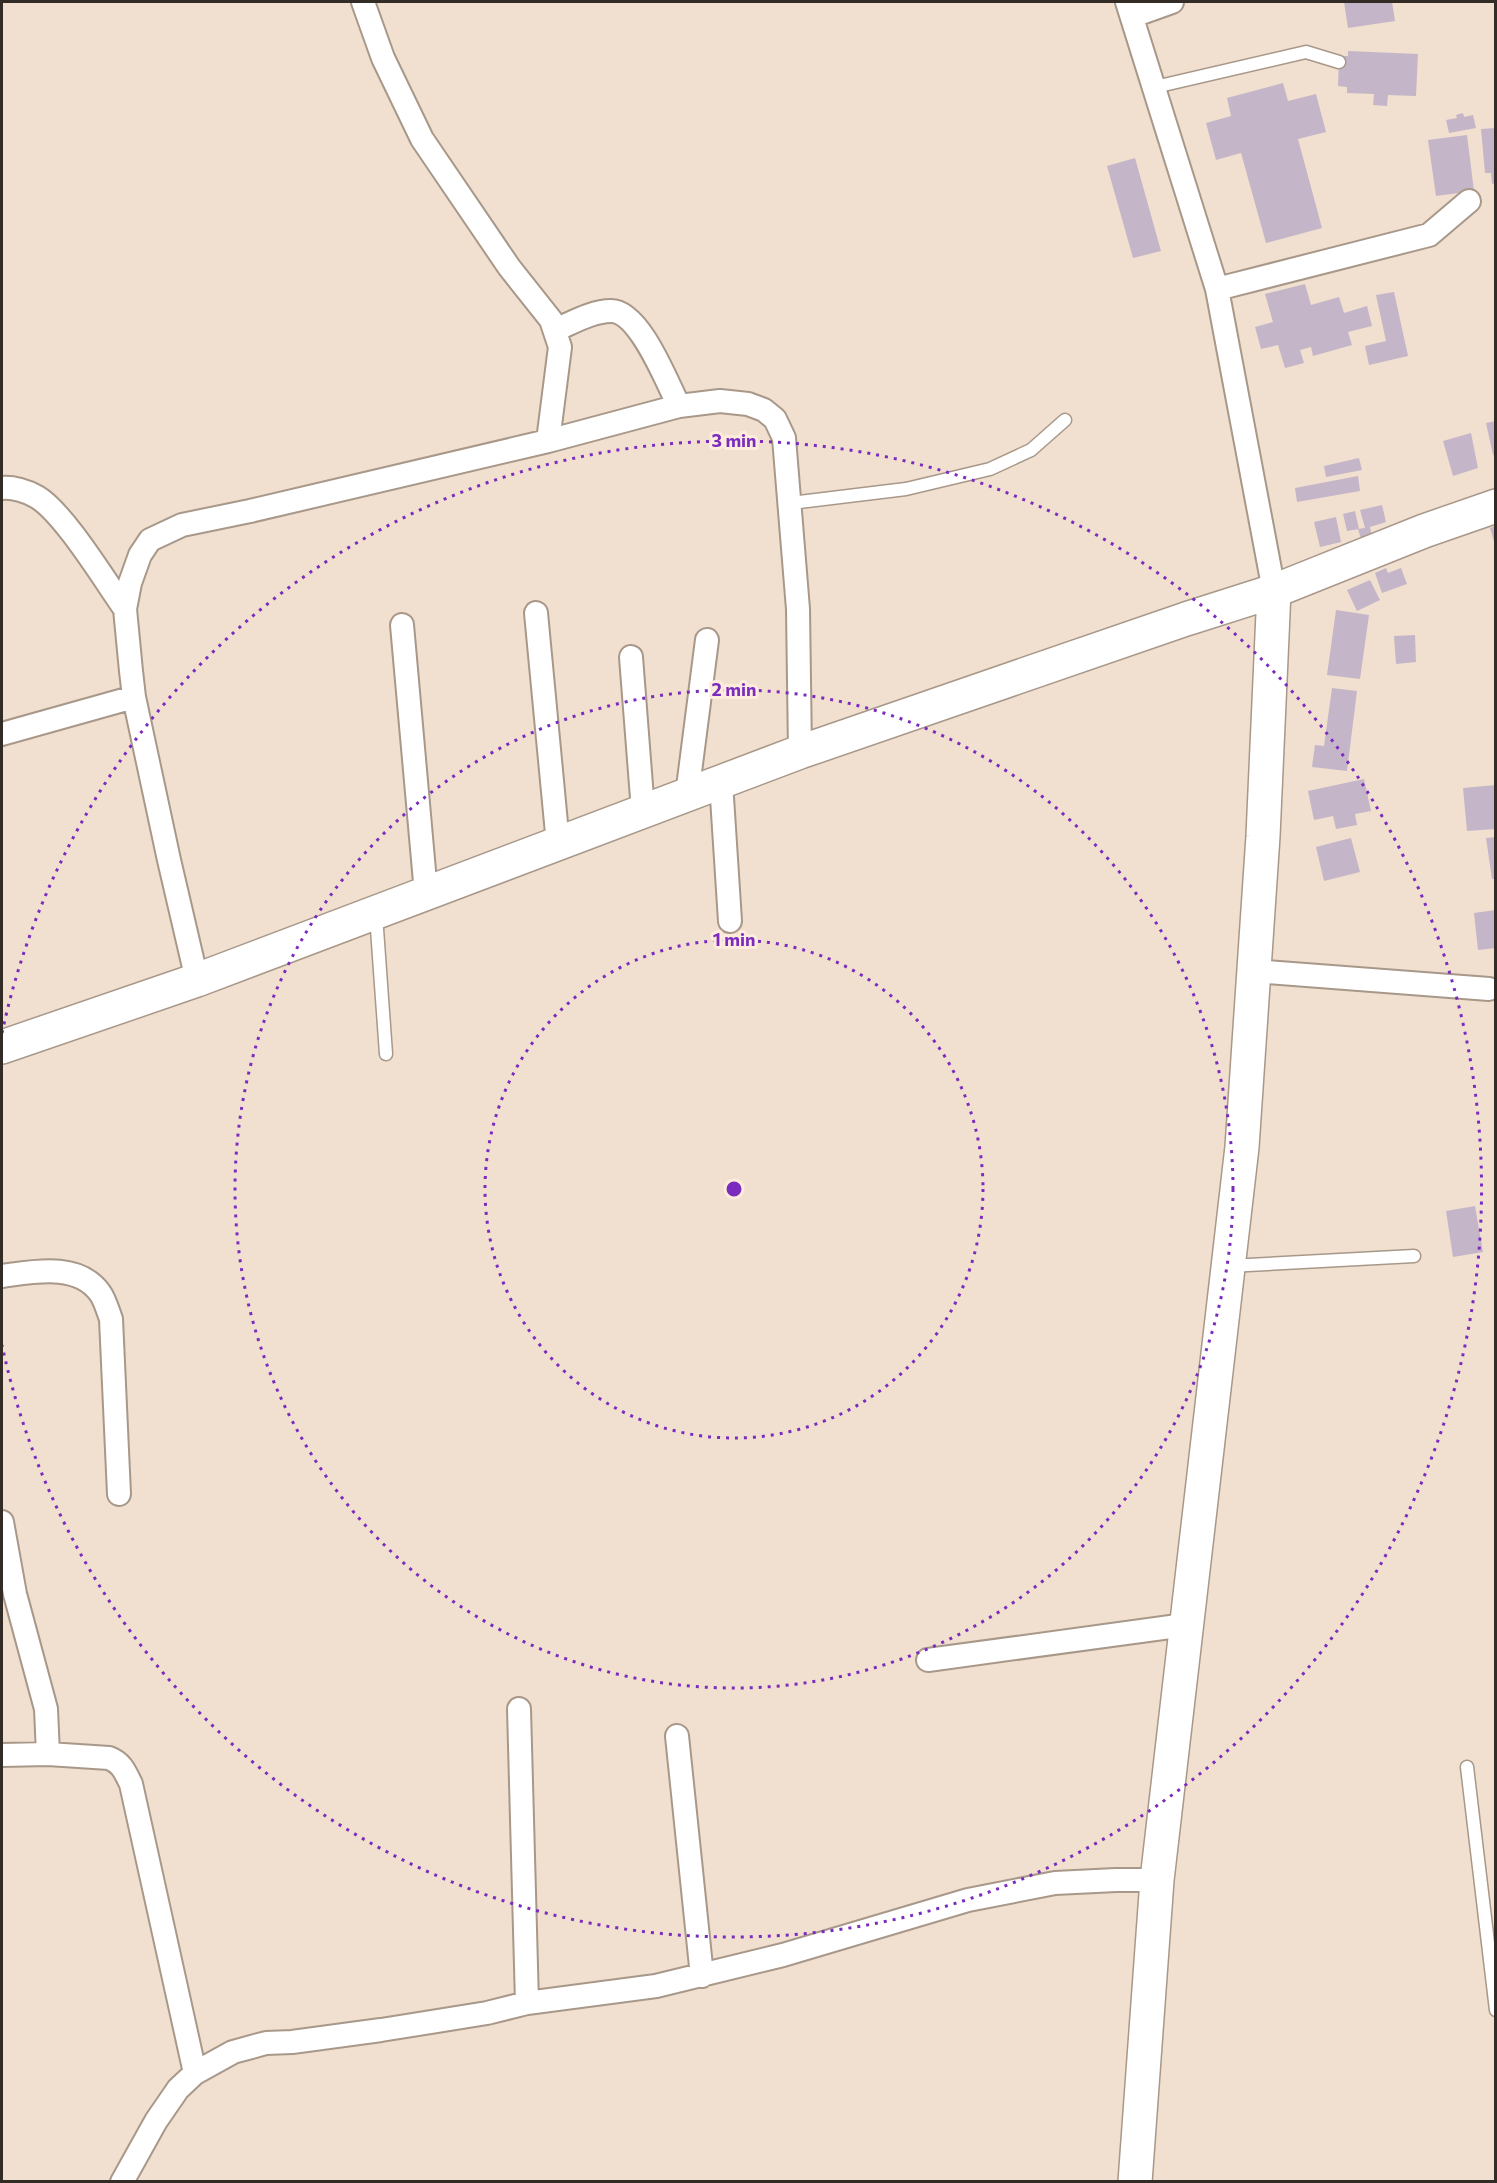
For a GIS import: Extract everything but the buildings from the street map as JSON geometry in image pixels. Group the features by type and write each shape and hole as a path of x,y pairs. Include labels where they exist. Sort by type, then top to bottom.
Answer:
{"main road":[{"path":"2,1047 197,980 800,752 1274,591 1424,531 1496,506"},
{"path":"1135,2181 1156,1880 1242,1147 1263,836 1274,591"}],"street":[{"path":"363,2 383,57 422,139 509,267 551,320 560,347 548,441"},
{"path":"1169,2 1130,9 1217,289 1274,591"},
{"path":"1217,289 1429,235 1469,201"},
{"path":"555,330 597,313 614,311 623,314 639,328 679,406"},
{"path":"197,980 134,697 125,609 130,583 140,555 150,540 182,525 548,441 679,406 720,401 748,404 764,410 775,419 784,438 798,609 800,752"},
{"path":"2,488 11,487 37,497 57,515 125,609"},
{"path":"536,613 558,844"},
{"path":"402,625 426,893"},
{"path":"687,795 707,640"},
{"path":"631,657 643,811"},
{"path":"2,734 134,697"},
{"path":"722,782 730,921"},
{"path":"1253,971 1490,989"},
{"path":"2,1276 32,1272 69,1272 85,1279 100,1293 111,1319 119,1494"},
{"path":"2,1522 15,1594 46,1709 48,1754"},
{"path":"928,1660 1185,1625"},
{"path":"519,1708 527,2003"},
{"path":"677,1736 702,1976"},
{"path":"2,1755 48,1754 109,1758 117,1761 123,1768 131,1784 195,2073"},
{"path":"122,2181 156,2121 178,2089 195,2073 233,2052 266,2043 292,2042 381,2030 487,2013 527,2003 656,1986 783,1955 968,1900 1055,1883 1156,1880"}],"lane":[{"path":"1155,87 1306,52 1339,62"},
{"path":"790,503 906,489 990,469 1031,450 1065,420"},
{"path":"375,912 386,1054"},
{"path":"1228,1266 1414,1257"},
{"path":"1467,1767 1491,1937 1496,2010"}]}
